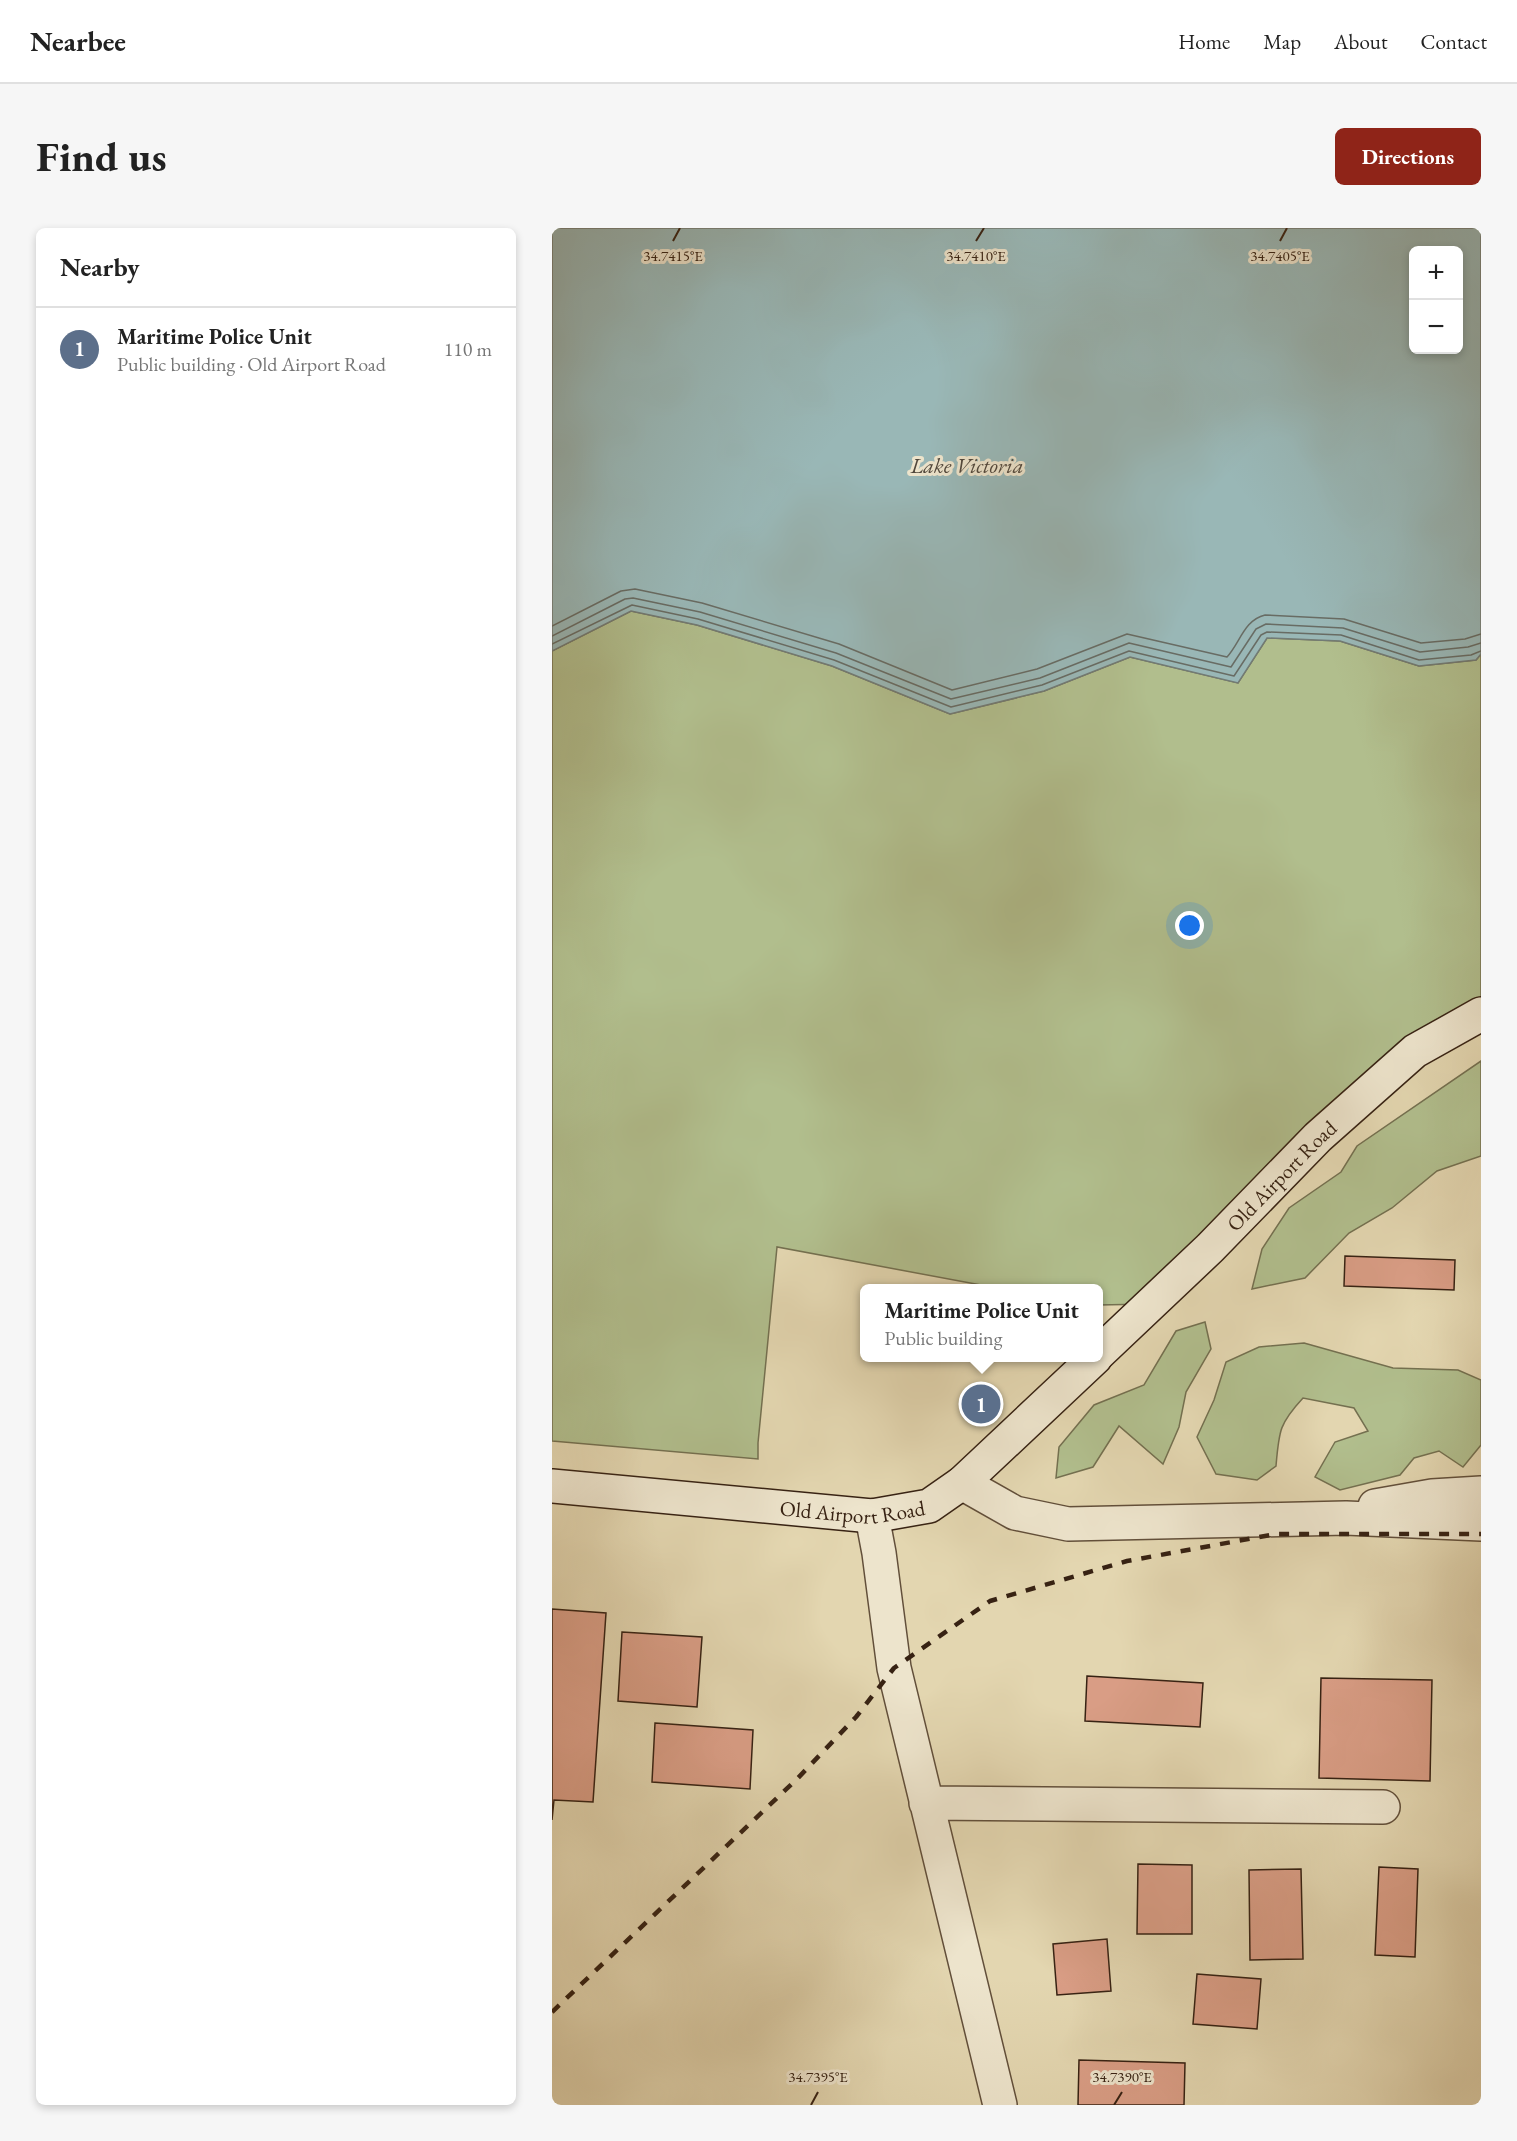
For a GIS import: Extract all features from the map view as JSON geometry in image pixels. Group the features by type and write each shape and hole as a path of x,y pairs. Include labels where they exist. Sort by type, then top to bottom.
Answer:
{"street":[{"name":"Old Airport Road","path":"1103,1349 1210,1248 1318,1137 1415,1051 1481,1014"},
{"name":"Old Airport Road","path":"552,1486 872,1516 929,1506 962,1483 1091,1362"},
{"path":"962,1483 1015,1513 1068,1524 1346,1518 1481,1524"},
{"path":"1346,1518 1378,1505 1481,1493"},
{"path":"872,1516 894,1668 1000,2105"},
{"path":"926,1803 1383,1806"}],"green space":[{"path":"631,611 697,625 832,666 950,714 1044,691 1130,657 1238,683 1267,638 1340,641 1419,666 1476,660 1481,654 1481,1014 1151,1304 1103,1305 1103,1284 976,1284 777,1247 758,1459 552,1441 552,651"},
{"path":"1481,1061 1481,1156 1437,1171 1392,1208 1349,1233 1305,1278 1252,1289 1262,1249 1289,1208 1341,1172 1357,1146"},
{"path":"1205,1322 1211,1349 1186,1392 1179,1427 1163,1464 1119,1426 1093,1467 1056,1478 1059,1447 1094,1405 1144,1385 1176,1331"},
{"path":"1304,1343 1393,1368 1458,1370 1481,1380 1481,1445 1463,1467 1439,1451 1414,1458 1400,1475 1340,1490 1315,1477 1335,1442 1368,1431 1354,1408 1303,1398 1289,1415 1282,1429 1276,1466 1257,1480 1216,1474 1197,1437 1214,1400 1226,1362 1259,1347"}],"water":[{"name":"Lake Victoria","path":"552,228 1481,228 1481,654 1476,660 1419,666 1340,641 1267,638 1238,683 1130,657 1044,691 950,714 832,666 697,625 631,611 552,651"}],"building":[{"path":"1345,1256 1455,1260 1454,1290 1344,1286"},
{"path":"552,1609 606,1613 593,1802 554,1800 552,1820"},
{"path":"622,1632 702,1637 697,1707 618,1701"},
{"path":"1087,1676 1203,1683 1200,1727 1085,1721"},
{"path":"1321,1678 1432,1680 1430,1781 1319,1778"},
{"path":"655,1723 753,1730 750,1789 652,1782"},
{"path":"1138,1864 1192,1865 1192,1934 1137,1934"},
{"path":"1379,1867 1418,1869 1415,1957 1375,1955"},
{"path":"1301,1869 1303,1959 1250,1960 1249,1870"},
{"path":"1107,1939 1111,1991 1057,1995 1053,1944"},
{"path":"1197,1974 1261,1979 1257,2029 1193,2024"},
{"path":"1079,2060 1185,2063 1184,2105 1078,2105"}],"railway":[{"path":"552,2012 798,1778 856,1717 894,1668 990,1601 1127,1561 1276,1534 1481,1534"}],"place":[{"name":"Maritime Police Unit","path":"981,1404"}]}
